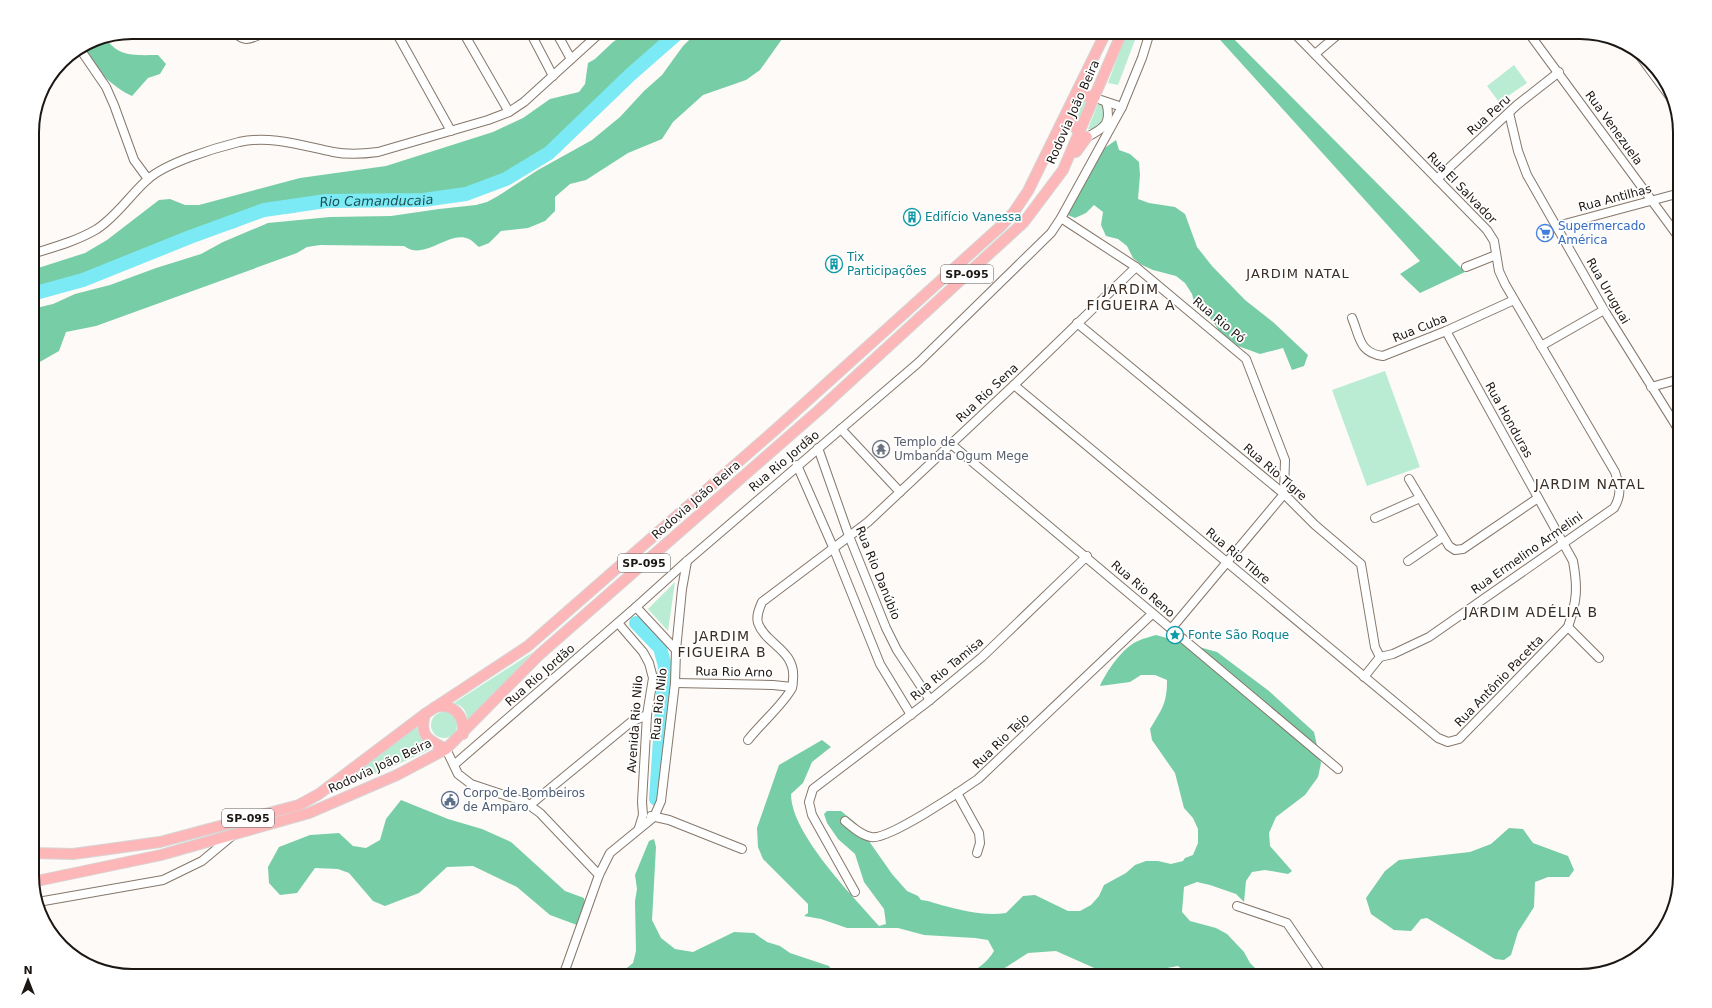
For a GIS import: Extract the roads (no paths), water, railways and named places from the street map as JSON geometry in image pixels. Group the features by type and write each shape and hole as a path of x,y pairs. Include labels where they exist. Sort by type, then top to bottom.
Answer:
{"main road":[{"name":"Rodovia João Beira","path":"39,852 73,854 160,842 299,804 319,794 425,714 528,646 775,430 1001,226 1014,212 1028,191 1103,39"},
{"name":"Rodovia João Beira","path":"39,881 161,855 309,813 397,774 446,749 463,734 539,655 820,410 1024,222 1063,170 1084,134 1095,97 1119,39"},
{"path":"1076,95 1095,97"},
{"path":"1065,116 1072,125 1084,134"},
{"path":"435,707 450,707 457,711 462,718 463,734"},
{"path":"425,714 423,729 426,736 431,742 446,749"}],"street":[{"path":"400,39 451,131"},
{"path":"467,39 509,112"},
{"path":"534,39 553,76"},
{"path":"560,39 571,59"},
{"path":"39,252 77,240 99,228 117,212 148,179 176,163 241,142 268,140 298,143 334,152 359,154 378,152 451,131 509,112 524,102 593,39"},
{"name":"Rua Rio Jordão","path":"455,764 618,623 687,561 918,363 1051,233 1061,218 1122,107 1142,58 1148,39"},
{"name":"Rua El Salvador","path":"1300,39 1487,230 1494,241 1499,271 1514,300 1615,472 1619,484 1620,497"},
{"path":"1314,54 1332,39"},
{"name":"Rua Venezuela","path":"1533,39 1673,229"},
{"path":"83,53 106,86 134,160 148,179"},
{"name":"Rua Peru","path":"1437,179 1509,113 1559,72"},
{"path":"1095,97 1122,107"},
{"path":"1098,150 1084,134 1101,130 1108,122 1106,102"},
{"name":"Rua Uruguai","path":"1509,113 1518,151 1527,175 1604,310 1673,421"},
{"name":"Rua Antilhas","path":"1556,226 1673,195"},
{"name":"Rua Rio Pó","path":"1061,218 1136,266 1246,359 1285,460 1284,494"},
{"path":"1466,267 1496,256"},
{"name":"Rua Rio Sena","path":"792,687 794,673 784,651 764,632 758,623 758,613 762,602 868,522 1014,385 1136,266"},
{"name":"Rua Cuba","path":"1352,318 1363,347 1372,354 1383,356 1514,300"},
{"path":"1541,346 1604,310"},
{"name":"Rua Rio Tigre","path":"1077,323 1284,494 1315,525 1362,564 1375,647 1380,657"},
{"name":"Rua Honduras","path":"1446,330 1563,542"},
{"path":"1651,386 1673,380"},
{"name":"Rua Rio Tibre","path":"1014,385 1438,738 1448,742"},
{"path":"841,429 900,492"},
{"name":"Rua Rio Reno","path":"951,444 1087,556 1152,614 1338,769"},
{"name":"Rua Rio Danúbio","path":"818,448 849,536 886,628 897,650 930,700"},
{"path":"797,466 833,547 880,664 911,715"},
{"path":"1409,479 1443,537 1449,546 1455,550 1463,549 1538,498"},
{"path":"1171,629 1284,494"},
{"name":"Rua Ermelino Armelini","path":"1380,657 1393,654 1429,637 1563,542 1614,508 1620,497"},
{"path":"1376,518 1420,498"},
{"path":"1408,561 1443,537"},
{"name":"Rua Antônio Pacetta","path":"1448,742 1459,740 1568,627 1576,606 1577,581 1573,561 1563,542"},
{"name":"Rua Rio Tamisa","path":"855,892 812,815 809,802 814,789 911,715 982,657 1087,556"},
{"name":"Rua Rio Nilo","path":"654,817 661,801 675,683 676,650 682,589 687,561"},
{"path":"636,607 676,650"},
{"name":"Rua Rio Tejo","path":"844,821 871,838 881,837 896,830 957,794 978,779 1152,614"},
{"name":"Avenida Rio Nilo","path":"618,623 642,652 649,663 653,678 647,715 642,802 643,815 639,828"},
{"path":"1568,627 1599,658"},
{"path":"1364,677 1380,657"},
{"name":"Rua Rio Arno","path":"675,683 773,685 792,687"},
{"path":"748,740 782,703 792,687"},
{"path":"530,805 631,722 647,715"},
{"path":"446,749 455,764 458,774 471,784 530,805 540,813 599,875"},
{"path":"957,794 979,834 980,843 977,853"},
{"path":"643,815 669,820 742,849"},
{"path":"565,969 599,875 610,853 654,817"},
{"path":"42,901 163,880 202,861 235,834"},
{"path":"1237,906 1287,923 1318,969"}],"waterway":[{"name":"Rio Camanducaia","path":"39,292 83,280 190,237 264,210 326,201 423,200 466,194 506,179 549,153 630,75 671,39"},
{"path":"636,623 660,648 665,666 656,799"}],"place":[{"name":"Edifício Vanessa","path":"912,217"},
{"name":"Supermercado América","path":"1545,233"},
{"name":"Tix Participações","path":"834,264"},
{"name":"Templo de Umbanda Ogum Mege","path":"881,449"},
{"name":"Fonte São Roque","path":"1175,635"},
{"name":"Corpo de Bombeiros de Amparo","path":"450,800"}],"district":[{"name":"JARDIM NATAL","path":"1298,273"},
{"name":"JARDIM FIGUEIRA A","path":"1131,298"},
{"name":"JARDIM NATAL","path":"1590,484"},
{"name":"JARDIM ADÉLIA B","path":"1531,612"},
{"name":"JARDIM FIGUEIRA B","path":"722,644"}]}
